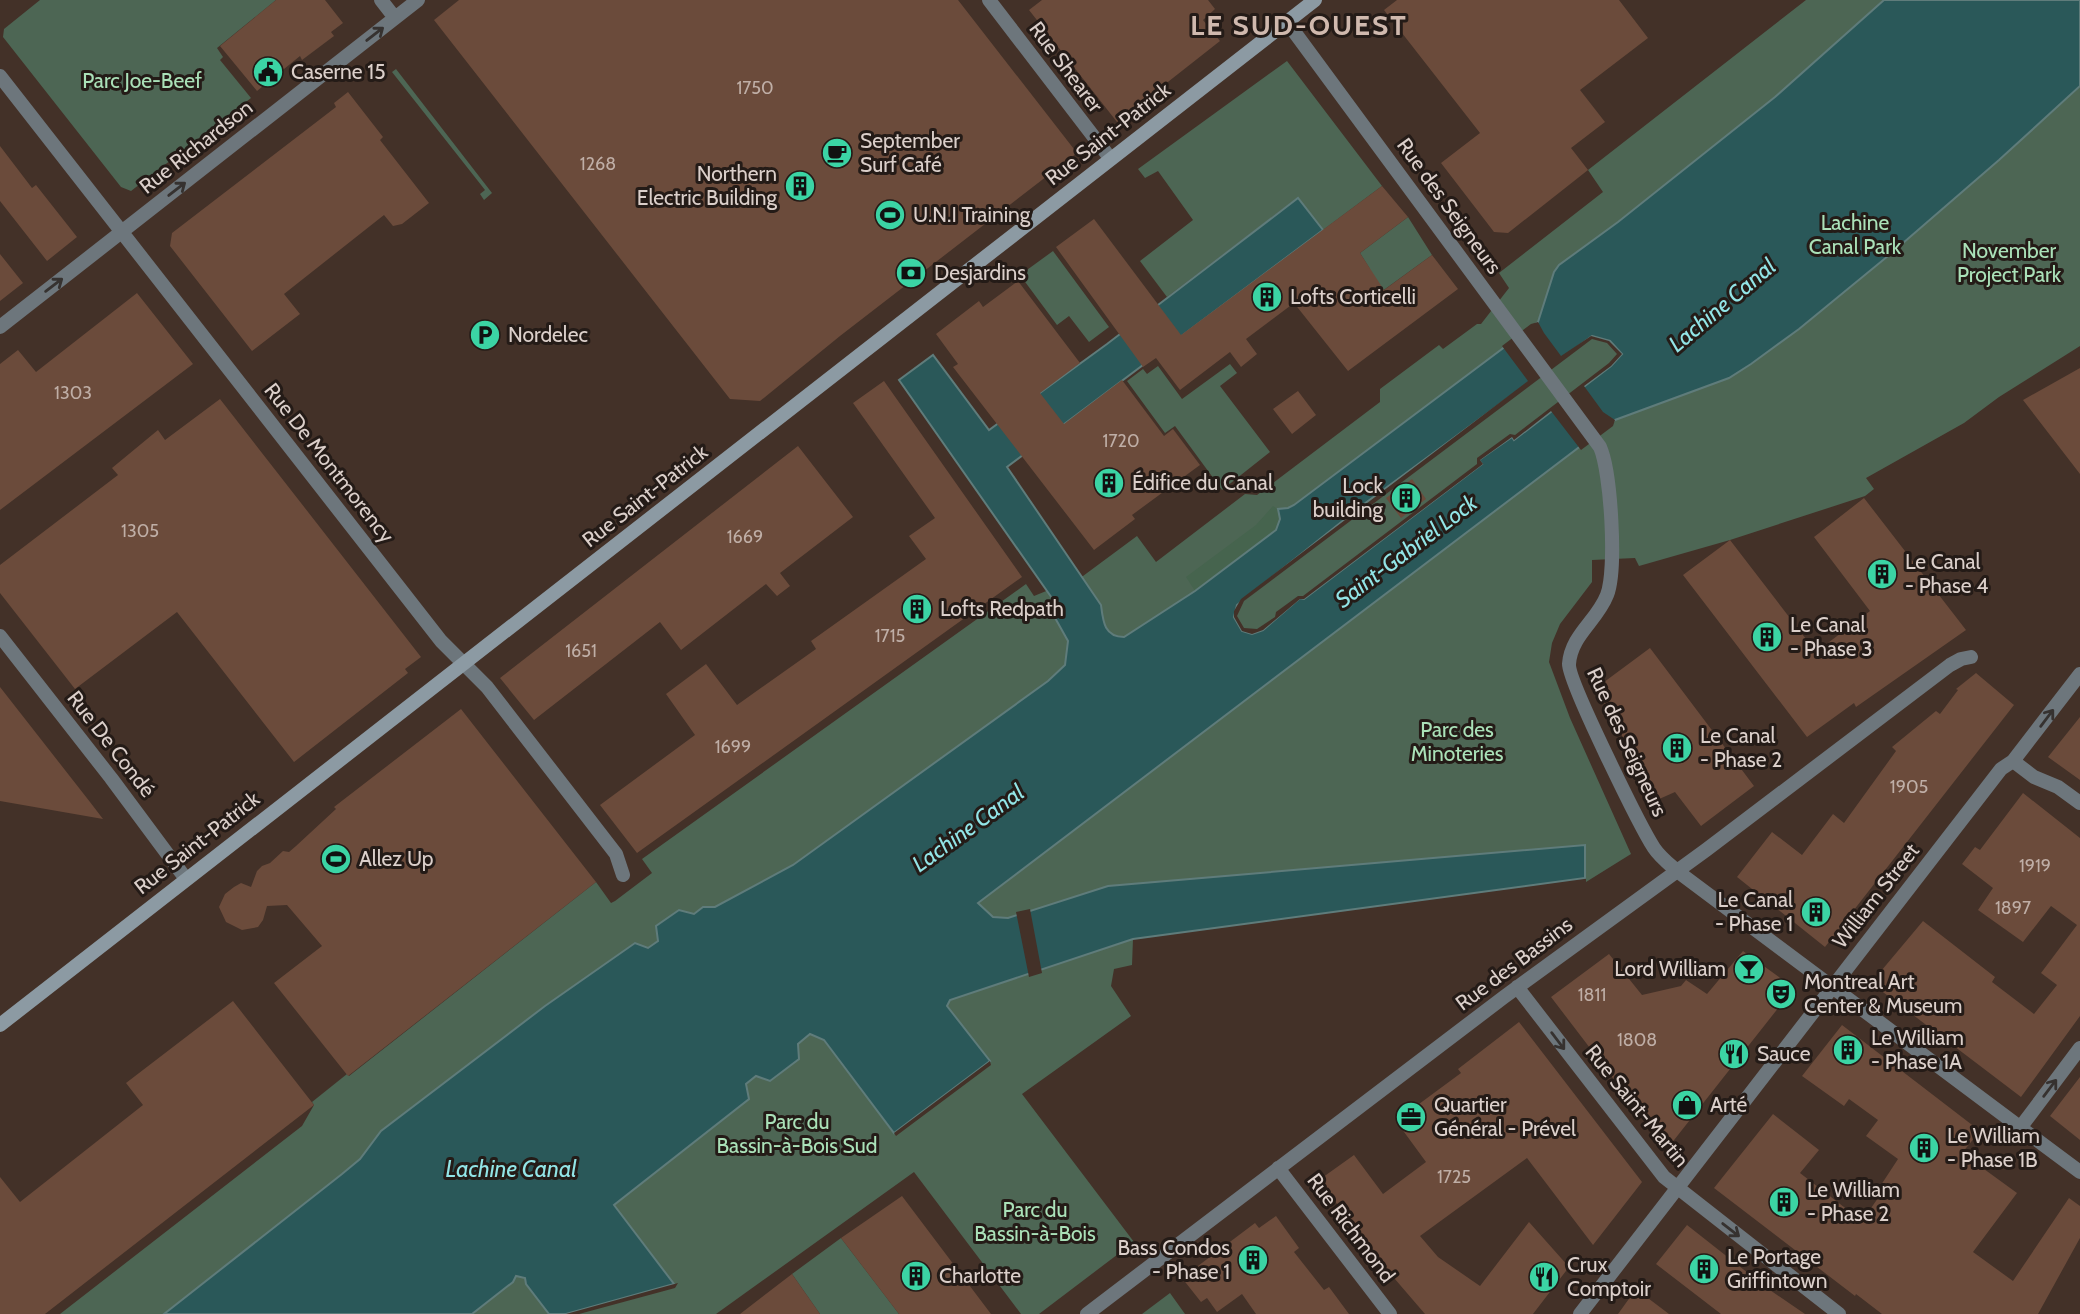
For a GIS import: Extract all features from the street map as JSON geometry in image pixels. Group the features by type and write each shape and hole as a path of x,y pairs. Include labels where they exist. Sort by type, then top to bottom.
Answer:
{"main road":[{"name":"Rue Saint-Patrick","path":"0,1024 1315,0"}],"street":[{"path":"381,0 395,18"},
{"name":"Rue Richardson","path":"0,327 418,0"},
{"name":"Rue Shearer","path":"989,0 1110,158"},
{"name":"Rue des Seigneurs","path":"1287,22 1595,440 1603,455 1607,470 1612,575 1603,603 1572,649 1569,671 1652,844 1677,871 2080,1172"},
{"name":"Rue De Montmorency","path":"0,76 424,620 446,647 487,687 616,854 624,875"},
{"name":"Rue De Condé","path":"0,636 186,879"},
{"name":"Rue des Bassins","path":"1087,1314 1517,987 1677,871 1950,665 1971,657"},
{"name":"William Street","path":"1580,1314 2001,769 2013,761 2080,674"},
{"path":"2013,761 2034,778 2057,787 2080,803"},
{"name":"Rue Saint-Martin","path":"1517,987 1652,1164 1677,1189 1839,1314"},
{"path":"2020,1128 2080,1048"},
{"name":"Rue Richmond","path":"1278,1168 1390,1314"}],"green space":[{"name":"Parc Joe-Beef","path":"40,0 276,0 217,48 223,57 220,60 251,98 131,191 121,187 3,37 4,29"},
{"name":"Lachine Canal Park","path":"1806,0 2080,0 2080,346 1999,397 1964,423 1866,478 1874,489 1865,496 1639,566 1635,558 1592,560 1592,582 1560,624 1552,643 1549,662 1570,718 1631,854 1586,882 1585,845 1108,886 1133,939 1132,965 1114,969 1111,986 1131,1016 1022,1094 1134,1242 1039,1314 1021,1314 914,1172 716,1314 60,1314 302,1126 314,1105 312,1102 347,1074 349,1076 596,882 611,903 615,901 652,873 642,859 1026,584 1034,596 1083,576 1137,536 1156,562 1245,494 1257,495 1380,402 1380,389 1439,345 1443,349 1477,324 1481,324 1509,288 1499,273 1603,192 1588,170"},
{"path":"1287,61 1382,186 1323,230 1297,198 1167,297 1140,261 1193,220 1158,171 1145,178 1138,169"},
{"path":"396,69 492,193 484,200 480,194 485,190 392,72"},
{"path":"1408,217 1432,255 1348,316 1370,269 1360,253"},
{"path":"1053,251 1109,327 1089,342 1069,316 1057,325 1020,275"},
{"path":"1230,364 1237,373 1220,386 1270,452 1222,490 1175,426 1165,433 1127,381 1143,369 1147,374 1158,366 1182,399"},
{"path":"1273,506 1280,517 1276,530 1195,591 1186,577 1256,525"},
{"path":"841,1238 899,1314 820,1314 792,1274"},
{"path":"1170,1293 1185,1314 1142,1314"}],"water":[{"name":"Lachine Canal","path":"1884,0 2080,0 2080,86 1888,256 1799,329 1729,378 1615,420 978,903 993,917 1008,918 1108,886 1585,845 1585,878 1133,939 950,1000 947,1006 990,1061 894,1133 824,1040 810,1034 798,1044 799,1059 770,1081 756,1076 746,1084 749,1099 614,1205 674,1284 566,1314 549,1314 526,1284 525,1278 516,1276 513,1282 472,1314 164,1314 360,1159 381,1131 545,1006 635,943 648,948 658,941 656,926 679,910 694,914 703,907 715,907 793,865 1048,681 1065,665 1068,641 1054,616 1061,611 899,380 933,355 989,430 1298,198 1323,230 1007,467 1101,605 1108,631 1124,637 1195,591 1276,530 1280,519 1278,509 1294,505 1538,322 1554,272 1559,265 1618,222 1775,97","holes":["1592,336 1610,341 1622,354 1611,366 1514,440 1512,437 1479,460 1482,464 1304,599 1300,598 1263,630 1252,634 1242,631 1234,617 1237,605 1364,504"]}],"pier":[{"path":"1538,322 1561,356 1591,336 1609,341 1622,354 1584,386 1603,412 1615,420 1613,426 1581,450 1551,411 1514,440 1512,437 1480,460 1483,464 1304,599 1300,599 1263,630 1252,634 1242,631 1234,617 1234,611 1241,599 1528,381 1502,346 1531,324","holes":["1592,339 1607,343 1617,354 1609,363 1515,435 1510,434 1477,458 1477,464 1303,596 1298,596 1276,612 1275,617 1257,629 1244,628 1237,616 1244,601"]},
{"path":"1030,909 1042,973 1029,977 1016,912"},
{"path":"990,1061 991,1065 896,1136 894,1133"},
{"path":"678,1283 675,1288 579,1314 566,1314"}],"building":[{"path":"276,0 325,0 343,23 331,32 334,36 302,60 300,56 257,91 220,46"},
{"name":"Northern Electric Building","path":"459,0 958,0 1077,153 760,401 730,399 434,20"},
{"path":"1042,0 1208,0 1215,9 1203,20 1220,41 1117,122 1029,10"},
{"path":"1397,0 1619,0 1648,38 1580,90 1605,122 1571,148 1588,170 1508,233 1494,232 1441,163 1480,133 1384,10"},
{"path":"348,92 383,137 380,140 429,203 402,224 393,226 384,215 284,294 300,314 252,351 170,246 172,233 336,107 334,103"},
{"path":"0,146 32,188 36,185 77,237 47,261 0,201"},
{"name":"Lofts Corticelli","path":"1382,186 1408,217 1360,253 1384,290 1432,255 1458,289 1348,371 1294,303 1246,339 1257,354 1241,367 1230,352 1180,390 1156,358 1143,367 1056,247 1094,219 1181,335"},
{"path":"0,254 23,283 0,301"},
{"path":"1018,281 1080,363 1040,393 1064,424 1122,380 1164,436 1173,429 1200,465 1132,515 1135,519 1094,550 953,367 958,364 936,334 979,301 983,307"},
{"path":"137,293 193,364 0,510 0,364 18,350 36,372"},
{"path":"2080,368 2080,474 2023,400"},
{"name":"Lofts Redpath","path":"884,381 1022,577 637,853 600,805 695,735 666,694 706,664 737,705 816,649 811,641 926,559 909,536 935,518 853,403"},
{"path":"1298,391 1316,415 1292,434 1273,409"},
{"path":"220,399 421,657 405,669 408,673 294,762 177,612 75,689 0,593 0,565 118,475 112,468 158,430 165,440"},
{"path":"798,446 853,517 780,573 790,586 777,596 766,584 681,650 660,622 534,720 500,678"},
{"name":"Lock building","path":"1412,479 1426,499 1401,518 1386,498"},
{"name":"Le Canal - Phase 3","path":"1864,498 1966,630 1856,707 1854,703 1807,737 1683,575 1730,540 1816,652 1870,611 1814,537"},
{"name":"Le Canal - Phase 2","path":"1650,648 1754,786 1701,826 1675,792 1657,800 1596,688"},
{"path":"1976,673 2014,705 1825,947 1737,877 1772,832 1802,855 1833,814 1844,823 1896,751 1892,747 1936,711 1940,714 1958,690 1956,689"},
{"path":"0,687 90,802 103,819 0,801"},
{"path":"461,709 596,882 348,1076 274,983 322,946 287,905 267,906 258,927 242,930 226,922 219,907 225,894 241,883 251,887 257,871 262,866 270,863 283,851 289,852 336,809 334,807"},
{"path":"2080,717 2080,780 2048,757"},
{"path":"2023,793 2080,838 2080,1016 2021,1097 1871,983 1923,921 1995,977 1992,982 2034,1014 2057,985 2041,973 2077,925 2051,906 2023,942 1978,910 1993,888 1962,864 1975,847 1980,850"},
{"path":"1743,951 1794,988 1667,1149 1551,997 1609,954 1642,995 1681,986 1686,980 1707,994"},
{"path":"233,1001 314,1105 45,1314 0,1314 0,1177 20,1202 143,1105 126,1083"},
{"path":"1519,1022 1642,1182 1593,1245 1527,1158 1420,1236 1438,1257 1480,1286 1529,1222 1569,1267 1533,1314 1425,1314 1382,1264 1319,1180 1354,1155 1383,1194 1426,1162 1396,1121 1461,1073 1458,1069"},
{"path":"1842,1025 1980,1131 1962,1153 2017,1193 1973,1252 2013,1281 2069,1198 2080,1206 2080,1238 2038,1314 1882,1314 1714,1188 1773,1114 1819,1150 1800,1173 1862,1221 1885,1188 1881,1185 1898,1159 1866,1136 1878,1120 1849,1099 1844,1106 1802,1076"},
{"path":"2080,1077 2080,1140 2050,1116"},
{"name":"Charlotte","path":"902,1196 991,1314 899,1314 841,1238"},
{"name":"Bass Condos - Phase 1","path":"1276,1216 1299,1248 1294,1252 1324,1290 1329,1287 1349,1314 1256,1314 1242,1294 1217,1312 1207,1298 1201,1302 1182,1278 1255,1223 1259,1228"},
{"name":"Le Portage Griffintown","path":"1687,1225 1767,1288 1805,1314 1721,1314 1656,1264"},
{"path":"792,1274 820,1314 740,1314"},
{"path":"1636,1289 1669,1314 1618,1314"}],"place":[{"name":"Caserne 15","path":"268,72"},
{"name":"September Surf Café","path":"837,153"},
{"name":"Northern Electric Building","path":"800,186"},
{"name":"U.N.I Training","path":"890,215"},
{"name":"Desjardins","path":"911,273"},
{"name":"Lofts Corticelli","path":"1267,297"},
{"name":"Nordelec","path":"485,335"},
{"name":"Édifice du Canal","path":"1109,483"},
{"name":"Lock building","path":"1406,498"},
{"name":"Le Canal - Phase 4","path":"1882,574"},
{"name":"Lofts Redpath","path":"917,609"},
{"name":"Le Canal - Phase 3","path":"1767,637"},
{"name":"Le Canal - Phase 2","path":"1677,748"},
{"name":"Allez Up","path":"336,859"},
{"name":"Le Canal - Phase 1","path":"1816,912"},
{"name":"Lord William","path":"1749,969"},
{"name":"Montreal Art Center & Museum","path":"1781,994"},
{"name":"Le William - Phase 1A","path":"1848,1050"},
{"name":"Sauce","path":"1734,1054"},
{"name":"Arté","path":"1687,1105"},
{"name":"Quartier Général - Prével","path":"1411,1117"},
{"name":"Le William - Phase 1B","path":"1924,1148"},
{"name":"Le William - Phase 2","path":"1784,1202"},
{"name":"Bass Condos - Phase 1","path":"1253,1260"},
{"name":"Le Portage Griffintown","path":"1704,1269"},
{"name":"Charlotte","path":"916,1276"},
{"name":"Crux Comptoir","path":"1544,1277"}],"district":[{"name":"LE SUD-OUEST","path":"1299,25"}],"park label":[{"name":"November Project Park","path":"2009,263"},
{"name":"Parc des Minoteries","path":"1457,742"},
{"name":"Parc du Bassin-à-Bois Sud","path":"797,1134"},
{"name":"Parc du Bassin-à-Bois","path":"1035,1222"}],"water label":[{"name":"Saint-Gabriel Lock","path":"1406,551"}]}
